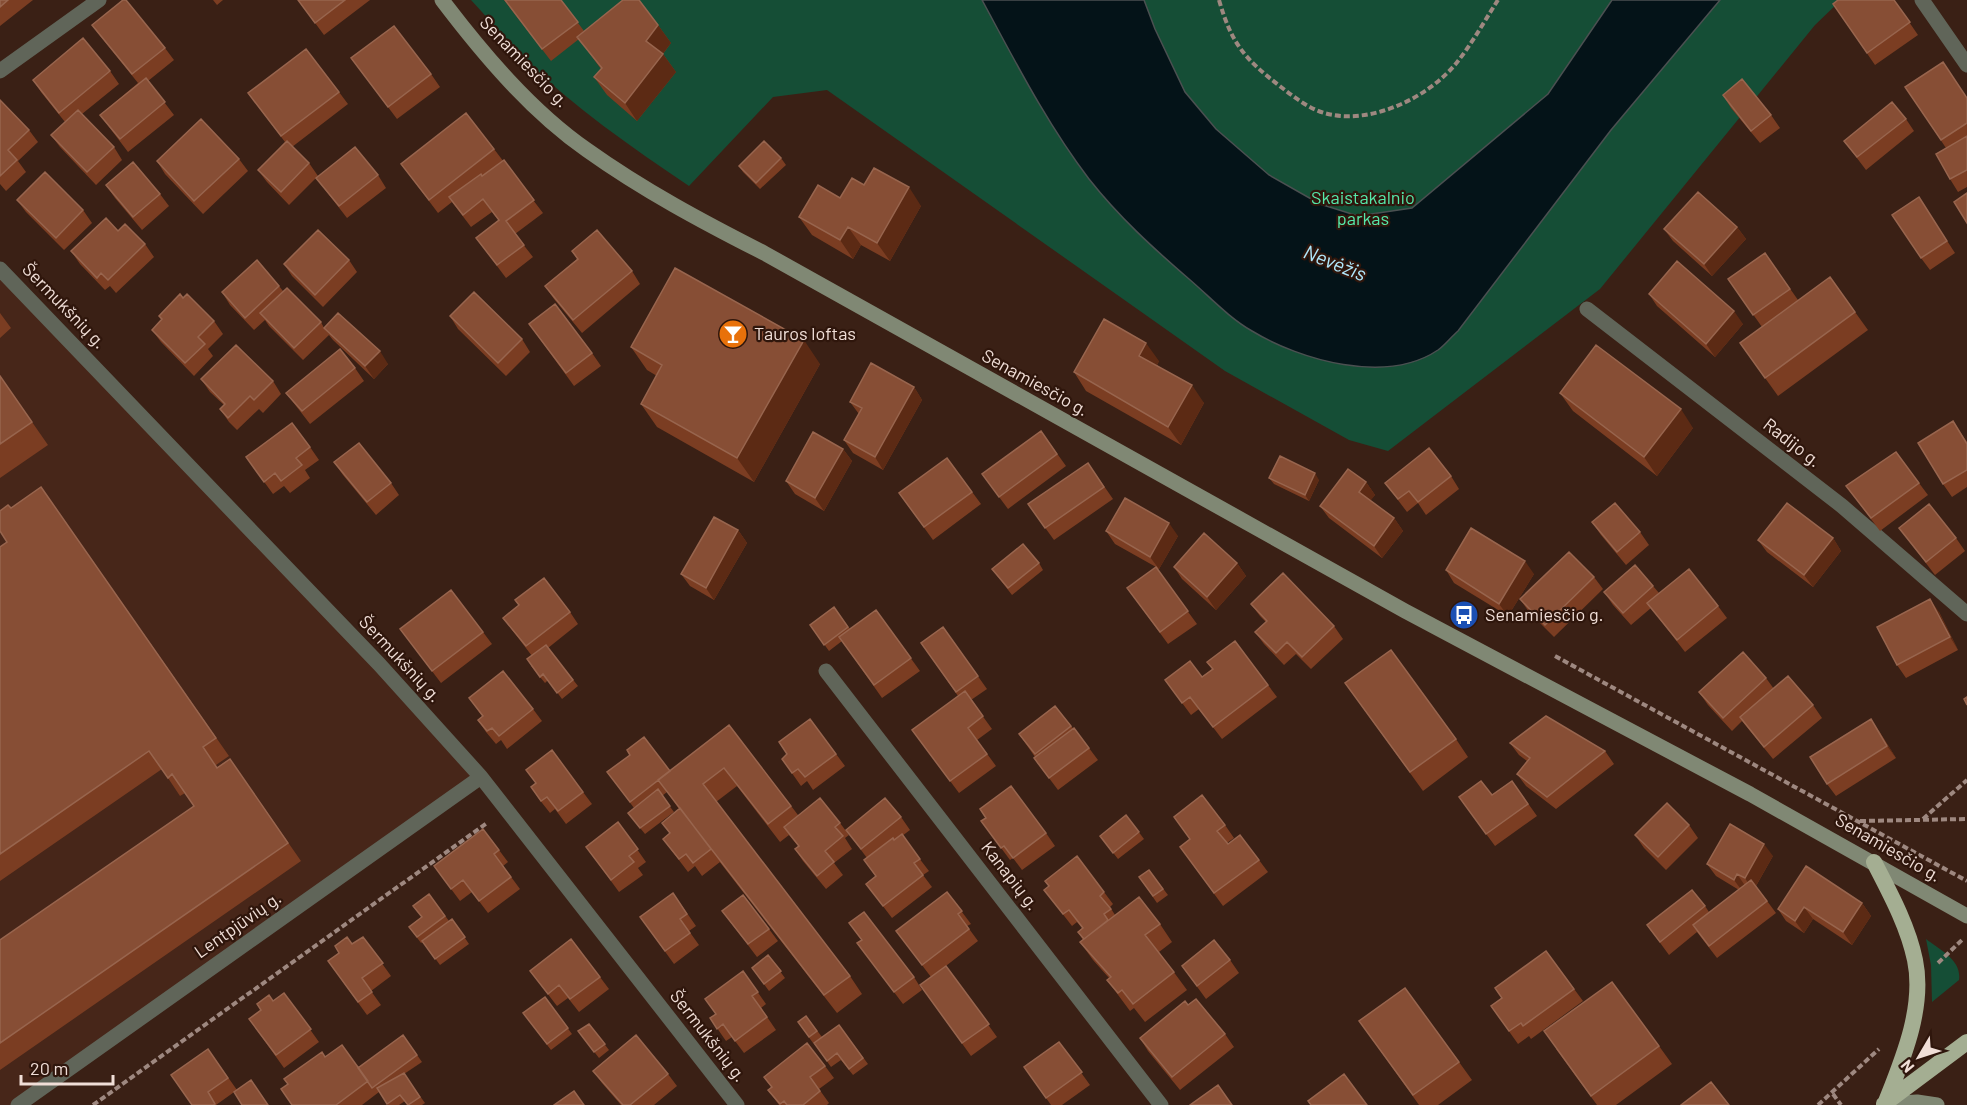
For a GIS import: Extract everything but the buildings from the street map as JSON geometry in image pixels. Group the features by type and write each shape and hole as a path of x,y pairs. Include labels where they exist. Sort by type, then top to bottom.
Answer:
{"highway":[{"path":"1874,862 1900,915 1916,962 1915,1010 1901,1062 1884,1105"},
{"path":"1884,1105 1967,1042"}],"main road":[{"name":"Senamiesčio g.","path":"441,0 524,95 585,149 671,205 764,253 1395,605 1544,682 1874,862 1967,916"},
{"path":"1884,1105 1917,1102 1937,1105"}],"street":[{"path":"0,71 99,0"},
{"path":"1922,0 1967,65"},
{"name":"Šermukšnių g.","path":"0,268 379,663 481,777 737,1105"},
{"name":"Radijo g.","path":"1587,309 1842,506 1967,614"},
{"name":"Kanapių g.","path":"826,671 1161,1105"},
{"name":"Lentpjūvių g.","path":"18,1105 481,777"}],"path":[{"path":"1219,0 1235,45 1258,69 1300,102 1323,113 1348,116 1373,114 1401,104 1437,82 1457,62 1498,0"},
{"path":"1555,656 1967,881"},
{"path":"1921,820 1967,780"},
{"path":"93,1105 508,809"},
{"path":"1857,821 1967,819"},
{"path":"1833,1094 1841,1105"}],"shaded area":[{"path":"6,274 481,777 18,1105 0,1105 0,280"}],"green space":[{"name":"Skaistakalnio parkas","path":"471,0 1841,0 1815,25 1600,289 1388,451 1349,440 1225,371 827,90 773,97 689,186 624,141 563,94 524,59"},
{"path":"1926,939 1954,961 1959,973 1959,980 1932,1002 1931,965"}],"water":[{"name":"Nevėžis","path":"982,0 1144,0 1185,92 1216,129 1269,175 1320,204 1358,216 1412,208 1548,94 1612,0 1720,0 1611,130 1458,331 1438,350 1417,360 1394,366 1369,367 1344,365 1318,359 1272,342 1252,331 1227,313 1149,244 1112,206 1074,158 1032,92"}],"place":[{"name":"Tauros loftas","path":"733,334"},
{"name":"Senamiesčio g.","path":"1464,615"}]}
